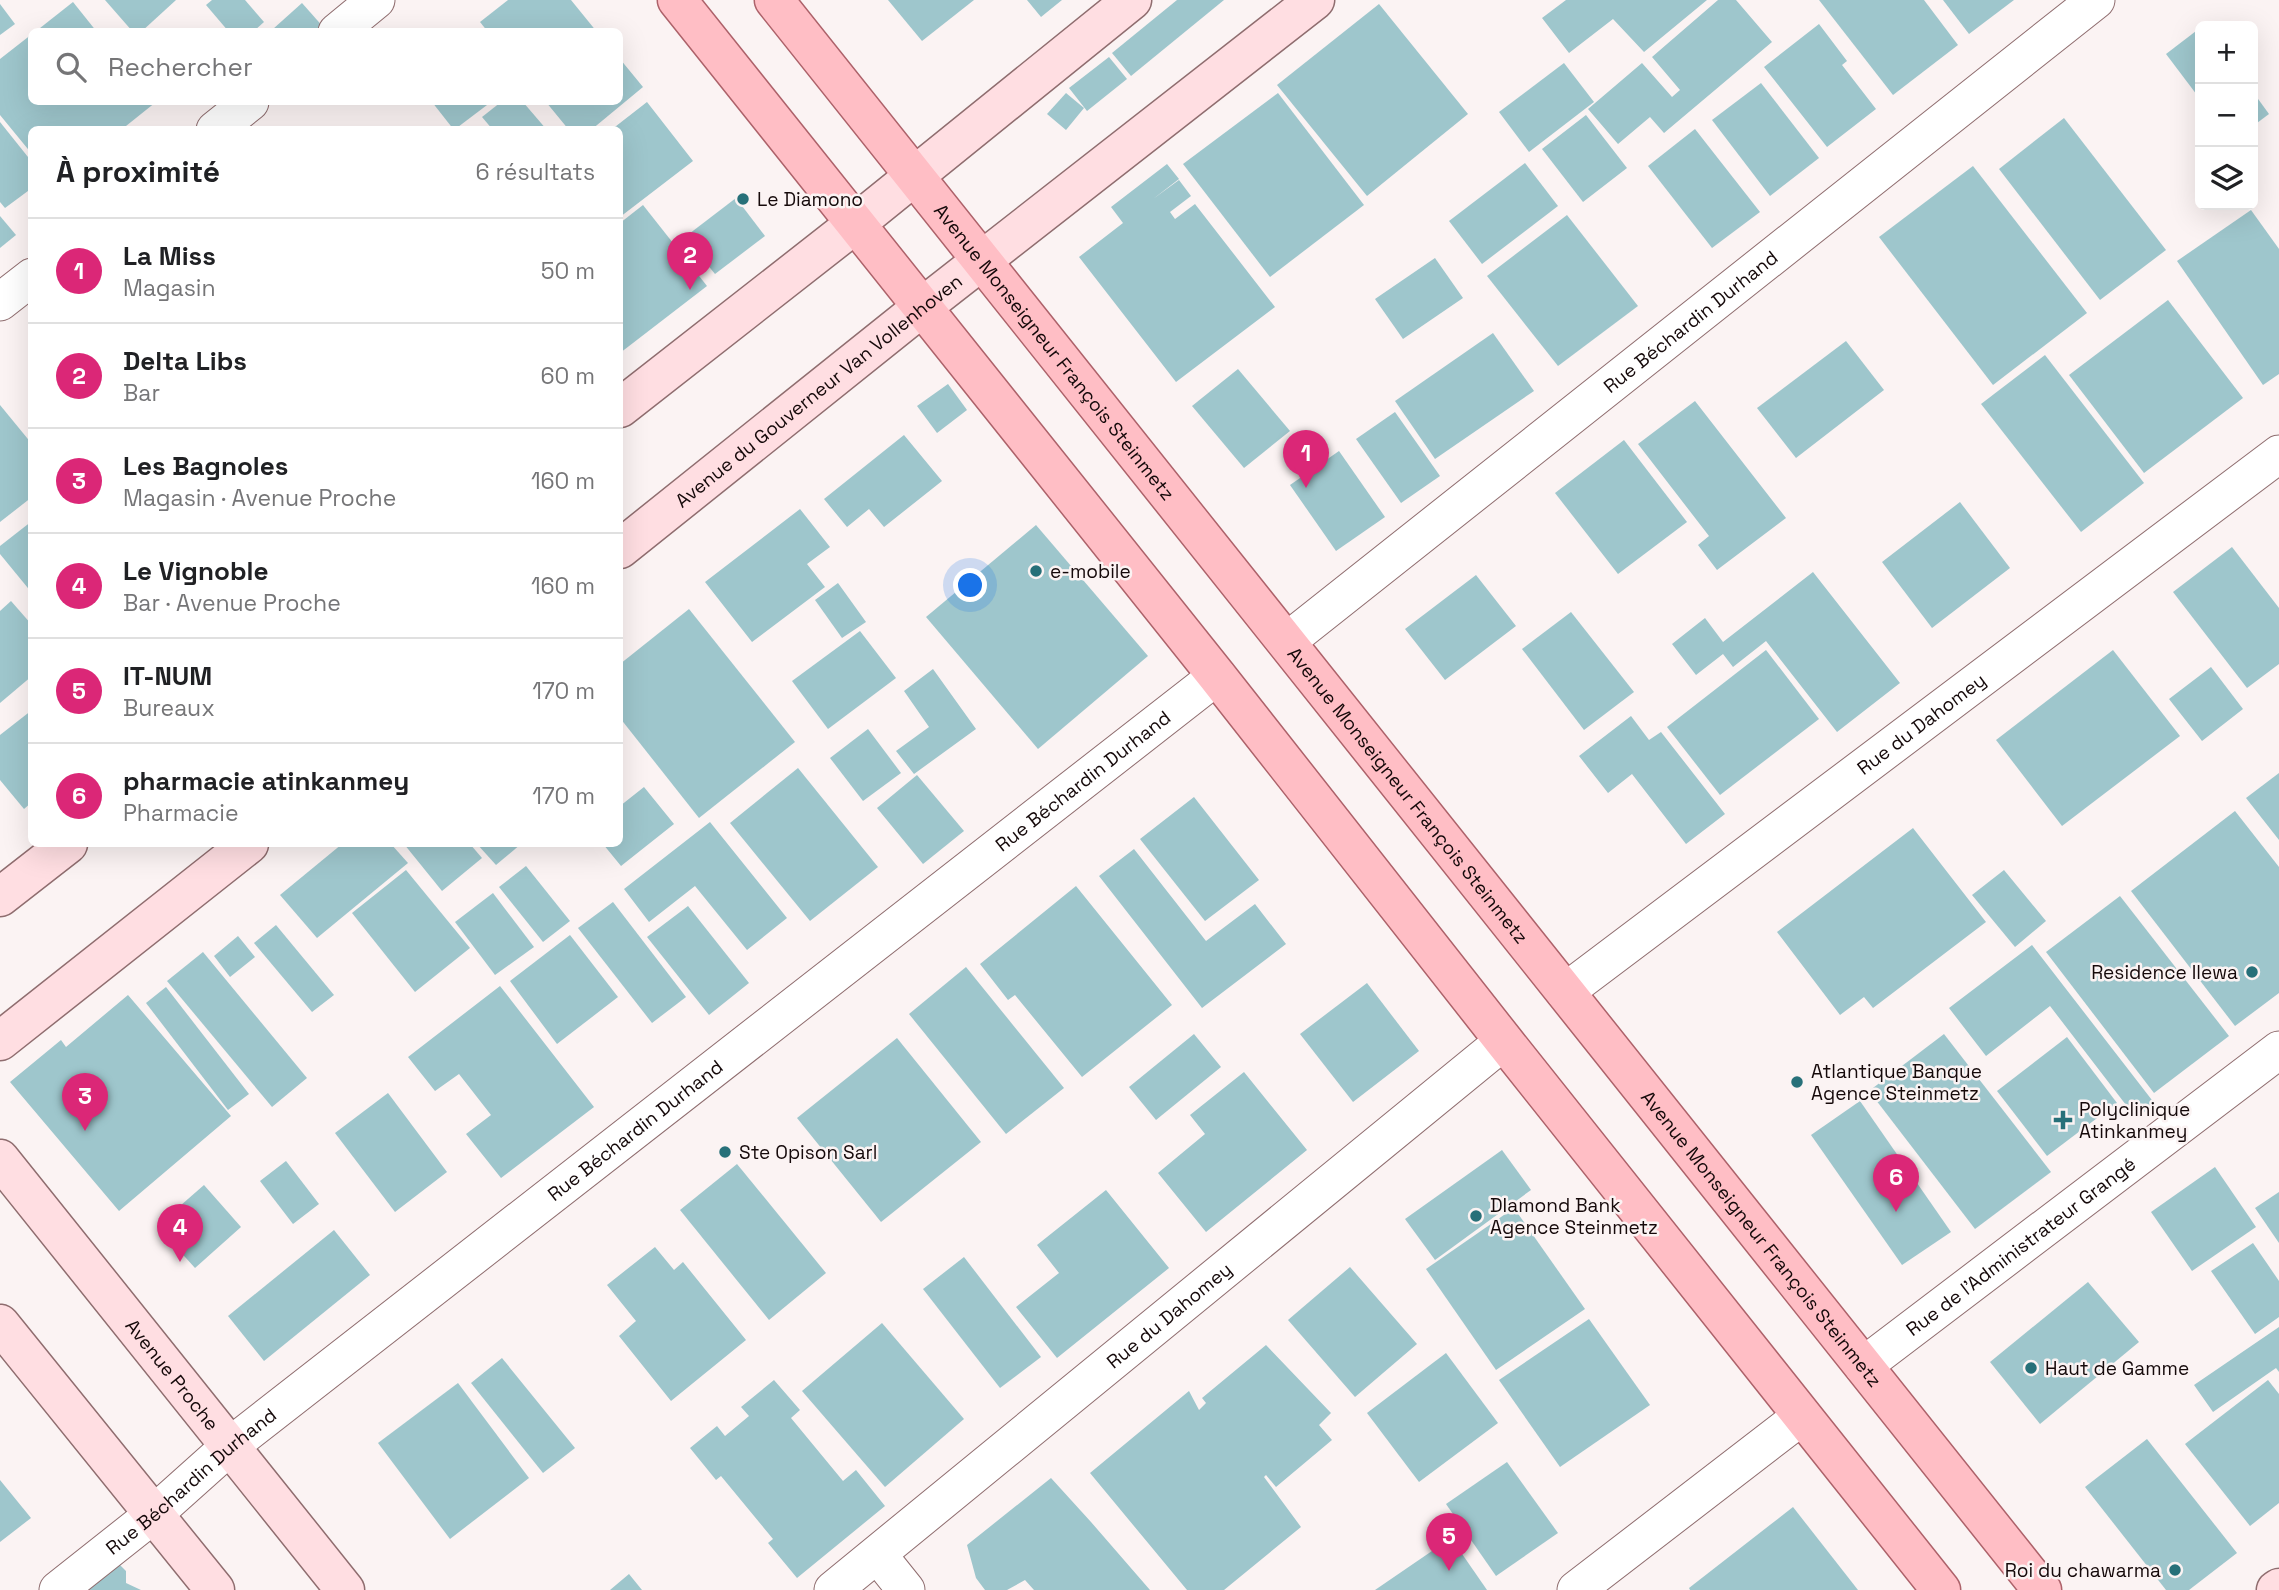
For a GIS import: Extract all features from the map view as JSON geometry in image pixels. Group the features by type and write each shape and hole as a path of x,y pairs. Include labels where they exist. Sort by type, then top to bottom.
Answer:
{"main road":[{"path":"677,0 1941,1590"},
{"name":"Avenue Monseigneur François Steinmetz","path":"774,0 2042,1590"},
{"path":"623,406 1132,0"},
{"name":"Avenue du Gouverneur Van Vollenhoven","path":"623,547 921,308 1315,0"},
{"path":"0,897 64,847"},
{"path":"0,1041 245,847"},
{"name":"Avenue Proche","path":"0,1159 345,1590"},
{"path":"0,1324 215,1590"}],"street":[{"path":"342,28 376,0"},
{"name":"Rue Béchardin Durhand","path":"1286,642 2096,0"},
{"path":"220,126 246,105"},
{"path":"0,302 28,280"},
{"name":"Rue du Dahomey","path":"1565,992 2279,454"},
{"name":"Rue Béchardin Durhand","path":"58,1590 154,1514 230,1446 1217,676"},
{"name":"Rue du Dahomey","path":"833,1590 1504,1041"},
{"name":"Rue de l'Administrateur Grangé","path":"1863,1366 2279,1050"},
{"path":"1576,1590 1802,1416"},
{"path":"878,1555 906,1590"}],"building":[{"path":"105,0 176,0 145,28 130,28"},
{"path":"212,0 245,0 264,22 257,28 226,28 206,5"},
{"path":"508,0 571,0 594,28 485,28 480,22"},
{"path":"888,0 974,0 922,41"},
{"path":"1027,0 1062,0 1041,17"},
{"path":"1177,0 1224,0 1131,76 1112,53"},
{"path":"1566,0 1707,0 1644,52 1613,19 1569,53 1542,18"},
{"path":"1718,0 1736,0 1772,42 1664,133 1650,117 1618,144 1588,109 1642,63 1672,97 1680,90 1652,57"},
{"path":"1819,0 1924,0 1958,45 1893,95"},
{"path":"1943,0 2014,0 1969,34"},
{"path":"73,2 94,28 40,28"},
{"path":"302,3 324,28 274,28"},
{"path":"0,4 15,24 0,35"},
{"path":"1379,4 1468,114 1367,196 1277,85"},
{"path":"1819,24 1847,61 1842,65 1876,109 1827,147 1764,67"},
{"path":"2195,32 2195,92 2166,54"},
{"path":"28,37 28,105 152,105 126,126 28,126 28,149 0,115 0,59"},
{"path":"1109,57 1127,79 1087,111 1069,88"},
{"path":"623,63 643,87 623,104"},
{"path":"1564,63 1594,102 1529,152 1499,112"},
{"path":"1761,83 1819,158 1770,196 1712,120"},
{"path":"1066,93 1084,108 1066,130 1047,114"},
{"path":"1278,93 1364,205 1270,277 1183,164"},
{"path":"2258,99 2269,114 2258,122"},
{"path":"647,102 693,161 623,215 623,126 616,126"},
{"path":"434,105 487,105 459,126 451,126"},
{"path":"497,105 526,105 544,126 490,126 482,117"},
{"path":"548,105 621,105 596,126 566,126"},
{"path":"1586,115 1627,168 1583,202 1542,149"},
{"path":"2064,118 2166,250 2100,300 1999,169"},
{"path":"0,122 28,157 28,191 5,208 0,202"},
{"path":"1695,129 1760,212 1712,248 1648,166"},
{"path":"1525,163 1558,206 1482,264 1449,221"},
{"path":"1167,164 1179,179 1153,199 1179,180 1191,196 1170,212 1175,219 1195,204 1275,307 1176,382 1079,257 1123,223 1111,207"},
{"path":"1973,166 2087,313 1993,385 1879,237"},
{"path":"736,198 765,236 715,274 685,237"},
{"path":"643,205 707,286 623,351 623,221"},
{"path":"2251,210 2279,249 2279,374 2263,385 2177,261"},
{"path":"1567,215 1638,306 1558,366 1487,276"},
{"path":"0,216 16,235 0,248"},
{"path":"1435,258 1463,298 1403,339 1375,299"},
{"path":"2168,300 2243,398 2144,473 2069,375"},
{"path":"1493,333 1534,391 1435,459 1395,401"},
{"path":"1846,341 1884,390 1796,458 1757,408"},
{"path":"2045,355 2144,483 2081,532 1981,404"},
{"path":"1238,369 1290,431 1244,468 1192,406"},
{"path":"948,384 967,410 937,433 917,406"},
{"path":"1695,401 1786,518 1717,570 1698,545 1709,536 1638,444"},
{"path":"0,405 28,439 28,500 0,522"},
{"path":"1395,412 1440,476 1401,503 1356,439"},
{"path":"904,435 942,481 884,527 869,509 847,527 824,499"},
{"path":"1624,440 1687,522 1618,574 1555,493"},
{"path":"1339,451 1385,517 1336,551 1290,485"},
{"path":"1960,502 2010,568 1932,628 1882,562"},
{"path":"800,509 830,547 807,564 825,587 752,642 705,582"},
{"path":"28,524 28,588 0,554 0,546"},
{"path":"1036,525 1148,656 1038,749 926,617"},
{"path":"2232,547 2279,608 2279,664 2247,688 2173,592"},
{"path":"1813,572 1900,683 1837,732 1766,641 1733,667 1723,654 1696,675 1672,644 1705,618 1723,642"},
{"path":"1476,575 1516,626 1445,680 1405,629"},
{"path":"838,583 866,622 842,638 815,600"},
{"path":"11,601 28,620 28,679 0,703 0,611"},
{"path":"689,609 795,742 699,818 623,722 623,662"},
{"path":"1571,612 1634,692 1584,730 1522,649"},
{"path":"860,631 896,678 828,729 792,681"},
{"path":"1766,650 1819,719 1720,795 1667,727"},
{"path":"2113,650 2180,736 2062,826 1996,740"},
{"path":"2211,667 2243,709 2202,741 2169,699"},
{"path":"933,669 976,729 914,774 896,751 929,727 904,691"},
{"path":"28,713 28,806 24,809 0,780 0,735"},
{"path":"1631,716 1649,740 1661,732 1725,814 1686,844 1632,774 1608,793 1579,756"},
{"path":"868,729 901,773 863,801 830,758"},
{"path":"798,768 878,867 810,921 730,823"},
{"path":"2279,773 2279,840 2246,798"},
{"path":"917,775 964,831 923,864 877,808"},
{"path":"644,787 674,824 621,866 605,847 623,847 623,804"},
{"path":"1194,797 1259,880 1205,921 1140,839"},
{"path":"2235,811 2279,867 2279,993 2235,1026 2131,891"},
{"path":"710,822 787,918 747,950 695,886 649,922 624,889"},
{"path":"1913,828 1986,922 1873,1008 1864,997 1840,1015 1777,932"},
{"path":"338,847 394,847 408,863 317,938 280,895"},
{"path":"406,847 473,847 482,858 442,891"},
{"path":"480,847 517,847 496,865"},
{"path":"1134,849 1206,941 1255,904 1286,944 1202,1008 1099,876"},
{"path":"526,866 570,921 543,942 499,887"},
{"path":"406,870 470,948 415,992 352,913"},
{"path":"2004,870 2046,921 2015,947 1972,895"},
{"path":"1076,886 1172,1005 1082,1077 1015,995 1008,1000 980,964"},
{"path":"493,893 534,947 495,975 455,922"},
{"path":"2120,896 2229,1036 2154,1093 2046,952"},
{"path":"613,902 686,997 652,1023 578,928"},
{"path":"688,906 749,983 709,1015 647,937"},
{"path":"276,925 334,995 312,1012 254,943"},
{"path":"570,935 618,997 557,1044 510,981"},
{"path":"238,936 255,957 230,977 214,956"},
{"path":"2032,945 2155,1104 2136,1118 2050,1006 1986,1056 1949,1008"},
{"path":"203,952 307,1078 272,1107 167,981"},
{"path":"966,967 1064,1088 1006,1134 909,1014"},
{"path":"1367,983 1419,1051 1353,1102 1300,1034"},
{"path":"500,986 594,1107 501,1178 466,1134 491,1115 459,1074 435,1091 408,1057"},
{"path":"166,987 249,1094 228,1110 146,1003"},
{"path":"128,995 231,1116 119,1211 10,1082 61,1040 66,1047"},
{"path":"1194,1034 1221,1067 1156,1120 1129,1087"},
{"path":"1944,1034 2051,1172 1975,1229 1869,1091"},
{"path":"2067,1037 2117,1103 2047,1156 1997,1091"},
{"path":"897,1038 981,1142 881,1222 797,1118"},
{"path":"1244,1072 1307,1150 1206,1232 1158,1173 1205,1134 1190,1115"},
{"path":"388,1093 447,1172 395,1212 335,1133"},
{"path":"1860,1101 1951,1232 1902,1265 1811,1135"},
{"path":"1502,1150 1531,1190 1435,1260 1405,1219"},
{"path":"286,1161 319,1204 293,1224 260,1181"},
{"path":"737,1164 826,1273 769,1320 680,1210"},
{"path":"2215,1167 2256,1227 2192,1271 2151,1212"},
{"path":"204,1185 241,1227 195,1268 157,1226"},
{"path":"1106,1190 1169,1268 1057,1358 1016,1307 1059,1273 1037,1245"},
{"path":"2279,1192 2279,1243 2255,1208"},
{"path":"1514,1208 1585,1309 1496,1370 1426,1269"},
{"path":"334,1230 370,1275 264,1361 228,1316"},
{"path":"2253,1243 2279,1281 2279,1317 2255,1334 2211,1271"},
{"path":"655,1247 674,1270 683,1262 746,1340 671,1401 619,1336 636,1321 607,1285"},
{"path":"964,1257 1041,1357 1000,1388 923,1289"},
{"path":"1350,1267 1417,1344 1355,1397 1288,1320"},
{"path":"2088,1282 2139,1342 2040,1424 1990,1362"},
{"path":"1589,1319 1650,1405 1560,1467 1499,1380"},
{"path":"882,1323 964,1419 885,1487 802,1391"},
{"path":"2279,1327 2279,1372 2276,1368 2213,1412 2194,1385"},
{"path":"1266,1345 1331,1413 1319,1425 1332,1440 1276,1487 1266,1475 1264,1477 1301,1527 1224,1590 1187,1590 1090,1473 1189,1391 1199,1410 1206,1403 1202,1398"},
{"path":"1446,1353 1498,1423 1419,1482 1367,1413"},
{"path":"502,1358 575,1448 543,1473 471,1383"},
{"path":"774,1380 800,1410 791,1418 843,1481 856,1470 885,1506 797,1578 768,1543 773,1539 721,1476 716,1480 690,1448 717,1426 725,1436 749,1416 741,1407"},
{"path":"2268,1380 2279,1394 2279,1503 2250,1526 2185,1444"},
{"path":"458,1383 529,1478 450,1539 378,1443"},
{"path":"2147,1439 2237,1553 2189,1590 2166,1590 2085,1487"},
{"path":"1507,1462 1558,1533 1496,1576 1446,1504"},
{"path":"1051,1478 1150,1590 1034,1590 1025,1580 1007,1590 985,1590 976,1578 967,1545"},
{"path":"0,1480 31,1518 0,1542"},
{"path":"1793,1507 1858,1590 1690,1590 1689,1588"},
{"path":"1451,1538 1487,1590 1375,1590"},
{"path":"111,1556 126,1571 126,1583 141,1590 67,1590"},
{"path":"629,1574 642,1590 610,1590"}],"place":[{"name":"Le Diamono","path":"743,199"},
{"name":"Delta Libs","path":"690,290"},
{"name":"La Miss","path":"1306,488"},
{"name":"e-mobile","path":"1036,571"},
{"name":"Residence Ilewa","path":"2252,972"},
{"name":"Atlantique Banque Agence Steinmetz","path":"1797,1082"},
{"name":"Polyclinique Atinkanmey","path":"2063,1120"},
{"name":"Les Bagnoles","path":"85,1131"},
{"name":"Ste Opison Sarl","path":"725,1152"},
{"name":"pharmacie atinkanmey","path":"1896,1212"},
{"name":"DIamond Bank Agence Steinmetz","path":"1476,1216"},
{"name":"Le Vignoble","path":"180,1262"},
{"name":"Haut de Gamme","path":"2031,1368"},
{"name":"Roi du chawarma","path":"2175,1570"},
{"name":"IT-NUM","path":"1449,1571"}]}
